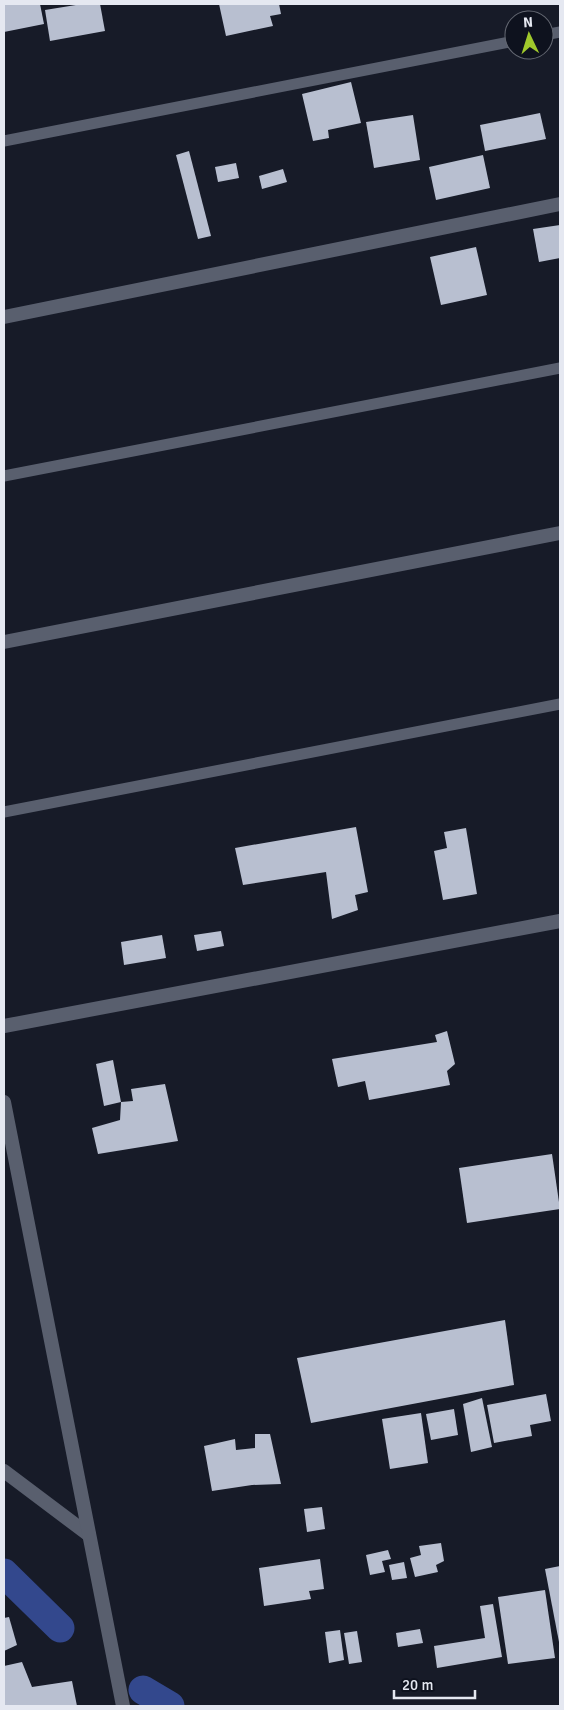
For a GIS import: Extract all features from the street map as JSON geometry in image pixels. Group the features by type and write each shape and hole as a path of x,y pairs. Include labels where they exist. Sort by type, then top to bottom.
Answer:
{"street":[{"path":"4,317 560,204"},
{"path":"4,642 560,533"},
{"path":"4,1026 560,921"},
{"path":"4,1102 124,1706"},
{"path":"4,1471 89,1535"}],"lane":[{"path":"4,141 504,43"},
{"path":"4,476 560,368"},
{"path":"4,812 560,704"}],"building":[{"path":"4,4 40,4 44,24 4,32"},
{"path":"82,4 100,4 105,31 50,41 45,10"},
{"path":"219,4 279,4 281,14 270,16 273,26 226,36"},
{"path":"351,82 361,123 328,130 329,138 313,141 302,94"},
{"path":"540,113 546,139 485,151 480,125"},
{"path":"413,115 420,160 374,168 366,122"},
{"path":"189,151 211,236 198,239 176,155"},
{"path":"483,155 490,188 436,200 429,167"},
{"path":"236,163 239,178 218,182 215,167"},
{"path":"283,169 287,182 262,189 259,176"},
{"path":"560,225 560,258 539,262 533,229"},
{"path":"476,247 487,295 441,305 430,257"},
{"path":"356,827 368,892 355,895 358,910 332,919 326,872 243,885 235,848"},
{"path":"466,828 477,894 443,900 434,851 447,848 444,832"},
{"path":"221,931 224,946 197,951 194,935"},
{"path":"162,935 166,958 124,965 121,942"},
{"path":"447,1031 455,1064 447,1071 450,1085 369,1100 365,1081 338,1087 332,1059 437,1042 435,1035"},
{"path":"113,1060 121,1102 104,1106 96,1064"},
{"path":"165,1084 178,1141 98,1154 92,1128 120,1120 121,1102 133,1101 131,1089"},
{"path":"552,1154 560,1209 467,1223 459,1168"},
{"path":"505,1320 514,1385 311,1423 297,1358"},
{"path":"546,1394 551,1421 530,1425 532,1436 494,1443 487,1405"},
{"path":"482,1398 492,1447 471,1452 463,1404"},
{"path":"454,1409 458,1435 431,1440 426,1414"},
{"path":"421,1413 428,1463 390,1469 382,1419"},
{"path":"255,1434 270,1434 281,1484 252,1485 212,1491 204,1446 235,1439 236,1450 255,1448"},
{"path":"322,1507 325,1529 307,1532 304,1509"},
{"path":"441,1543 444,1561 436,1565 438,1572 415,1577 410,1558 421,1555 419,1546"},
{"path":"388,1550 391,1559 382,1561 385,1572 370,1575 366,1555"},
{"path":"320,1559 324,1589 309,1591 311,1599 264,1606 259,1568"},
{"path":"404,1562 407,1578 392,1580 389,1565"},
{"path":"560,1566 560,1642 559,1642 545,1569"},
{"path":"545,1590 555,1658 508,1664 498,1597"},
{"path":"493,1604 502,1657 437,1668 434,1646 485,1638 480,1606"},
{"path":"9,1617 17,1645 4,1651 4,1618"},
{"path":"420,1629 423,1643 398,1647 396,1633"},
{"path":"340,1630 344,1660 329,1663 325,1632"},
{"path":"357,1631 362,1662 349,1664 344,1633"},
{"path":"22,1662 32,1687 72,1681 77,1706 4,1706 4,1666"}],"waterway":[{"path":"4,1573 60,1628"},
{"path":"143,1690 170,1706"}]}
